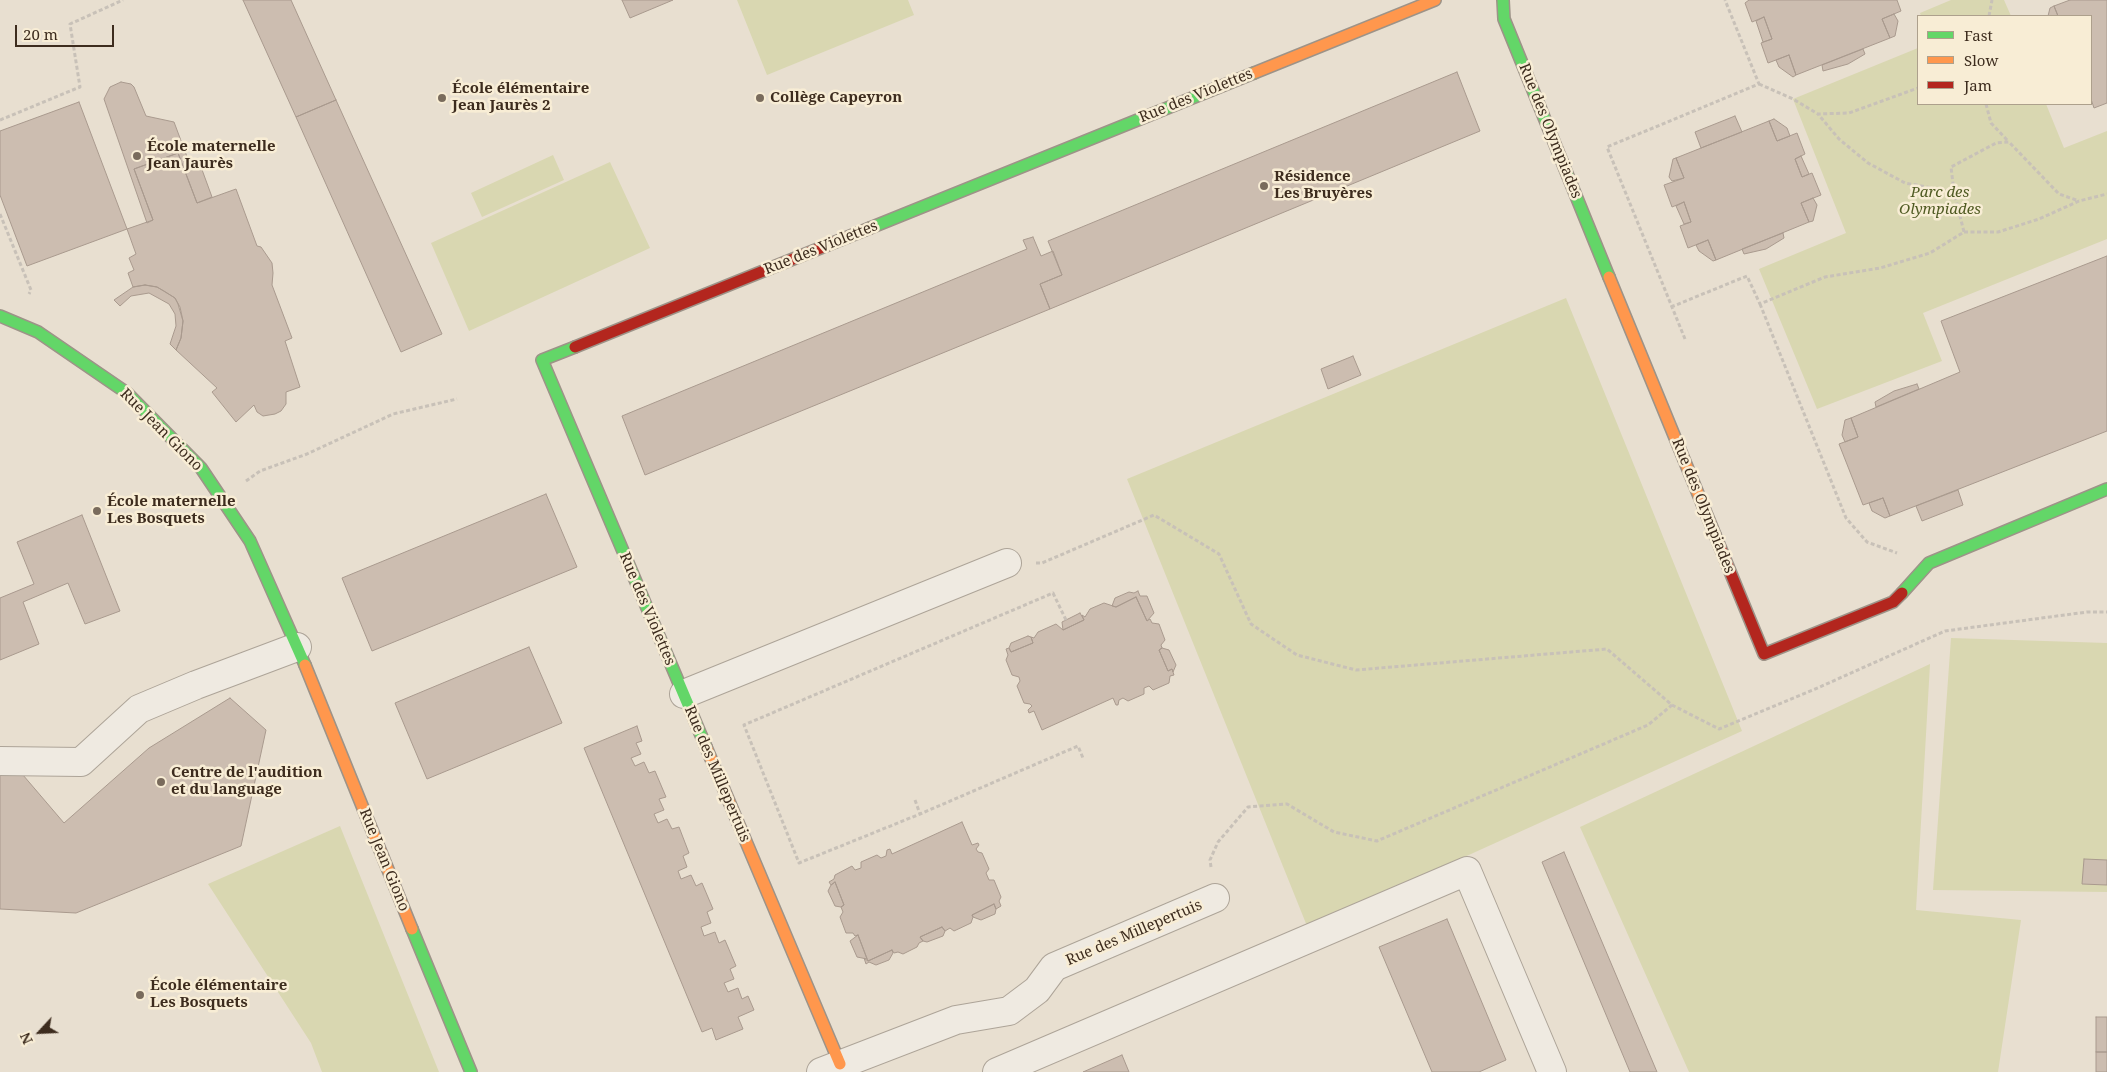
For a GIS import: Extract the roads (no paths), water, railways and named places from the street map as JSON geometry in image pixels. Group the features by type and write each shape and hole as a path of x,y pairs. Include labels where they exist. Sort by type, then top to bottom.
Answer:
{"street":[{"name":"Rue des Violettes","path":"684,694 542,360 1436,0"},
{"name":"Rue des Olympiades","path":"1503,0 1504,19 1764,654 1893,602 1929,562 2107,489"},
{"name":"Rue Jean Giono","path":"0,316 38,332 127,392 201,468 250,541 297,647 471,1072"},
{"name":"Rue des Millepertuis","path":"1007,563 684,694 831,1068 956,1020 1009,1011 1037,990 1054,967 1215,898"},
{"path":"0,760 81,762 139,709 196,684 297,647"},
{"path":"997,1072 1467,871 1552,1072"}],"place":[{"name":"École élémentaire Jean Jaurès 2","path":"442,98"},
{"name":"Collège Capeyron","path":"760,98"},
{"name":"École maternelle Jean Jaurès","path":"137,156"},
{"name":"Résidence Les Bruyères","path":"1264,186"},
{"name":"École maternelle Les Bosquets","path":"97,511"},
{"name":"Centre de l'audition et du language","path":"161,782"},
{"name":"École élémentaire Les Bosquets","path":"140,995"}],"park label":[{"name":"Parc des Olympiades","path":"1940,202"}]}
